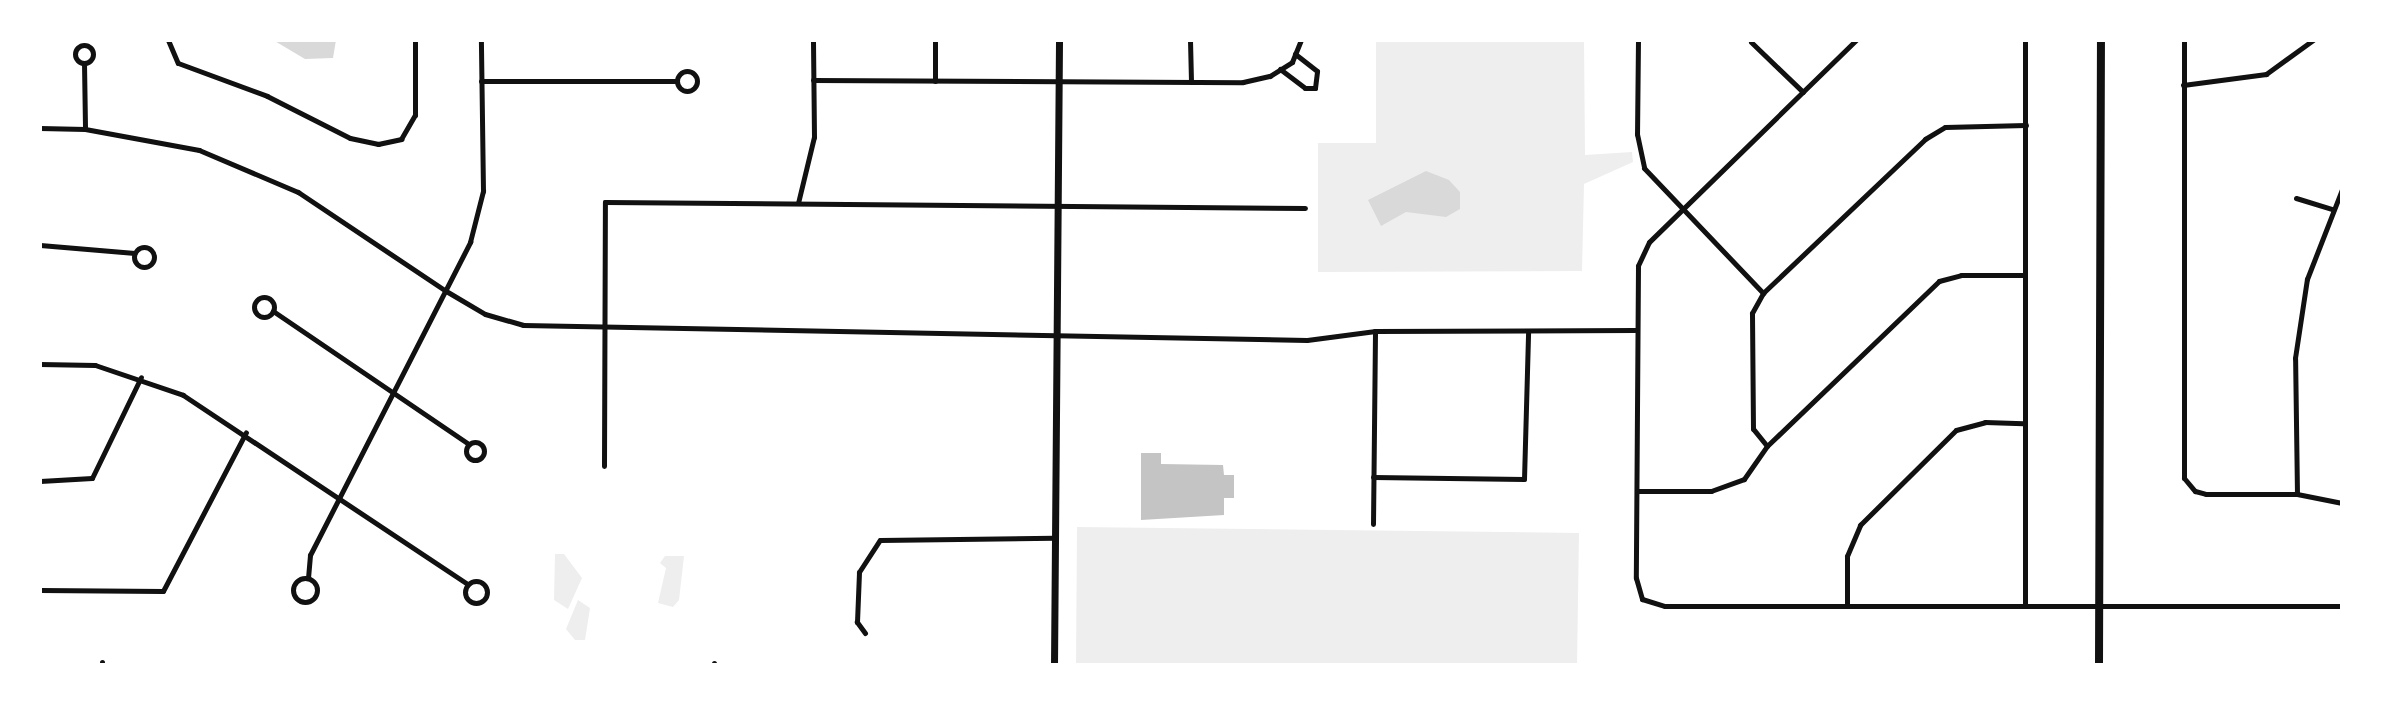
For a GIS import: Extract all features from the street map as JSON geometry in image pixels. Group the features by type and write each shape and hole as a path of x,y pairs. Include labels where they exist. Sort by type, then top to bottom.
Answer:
{"main road":[{"path":"1054,665 1059,40"},
{"path":"2099,665 2101,40"}],"street":[{"path":"168,40 178,63 267,96 350,138 378,144 401,139 415,115 415,40"},
{"path":"308,578 293,588 300,601 317,593 308,578 310,555 470,242 483,191 481,40"},
{"path":"798,203 814,137 813,40"},
{"path":"935,40 935,81"},
{"path":"1190,40 1191,82"},
{"path":"813,80 1243,82 1292,62 1301,40"},
{"path":"1638,40 1637,134 1644,168 1687,208 1763,293"},
{"path":"1856,40 1649,242 1638,266 1635,330 1636,578 1642,599 1665,606 2342,606"},
{"path":"2025,40 2025,606"},
{"path":"2184,40 2183,471 2187,486 2206,494 2297,494 2342,503"},
{"path":"2183,85 2266,74 2313,40"},
{"path":"1751,42 1803,92"},
{"path":"1280,69 1305,88 1315,88 1317,71 1295,54"},
{"path":"84,63 85,129"},
{"path":"481,81 677,81 688,71 698,82 685,91 677,81"},
{"path":"1767,446 1753,429 1752,313 1763,293 1925,139 1945,127 2026,125"},
{"path":"40,128 85,129 199,150 298,192 446,291 485,314 523,325 1307,340 1375,331 1635,330"},
{"path":"2297,494 2295,358 2307,279 2331,209 2342,189"},
{"path":"2296,198 2331,209"},
{"path":"604,466 605,202 1305,208"},
{"path":"40,245 135,253"},
{"path":"1637,491 1711,491 1744,479 1767,446 1939,281 1961,275 2024,275"},
{"path":"273,311 469,444"},
{"path":"1373,524 1375,331"},
{"path":"1373,477 1524,479 1528,332"},
{"path":"40,364 95,365 141,377 246,432 468,584 482,582 485,599 469,600 468,584"},
{"path":"40,481 92,478 141,377"},
{"path":"1847,604 1847,556 1860,525 1956,430 1985,422 2023,423"},
{"path":"40,590 163,591 246,432"},
{"path":"865,633 857,622 859,572 880,540 1054,538"}],"shaded area":[{"path":"273,40 336,40 333,58 305,59"},
{"path":"1376,40 1584,40 1585,155 1632,152 1633,162 1584,184 1582,271 1318,272 1318,143 1376,143"},
{"path":"1426,171 1449,180 1460,192 1460,209 1446,217 1406,212 1381,226 1368,200"},
{"path":"1077,527 1579,533 1577,665 1076,665"},
{"path":"555,554 564,554 582,578 568,609 554,600"},
{"path":"665,556 684,556 679,600 673,607 658,603 666,568 660,563"},
{"path":"578,600 590,608 585,640 575,640 566,629"}],"building":[{"path":"1141,453 1161,453 1161,464 1223,465 1224,475 1234,475 1234,498 1224,498 1224,515 1141,520"}]}
